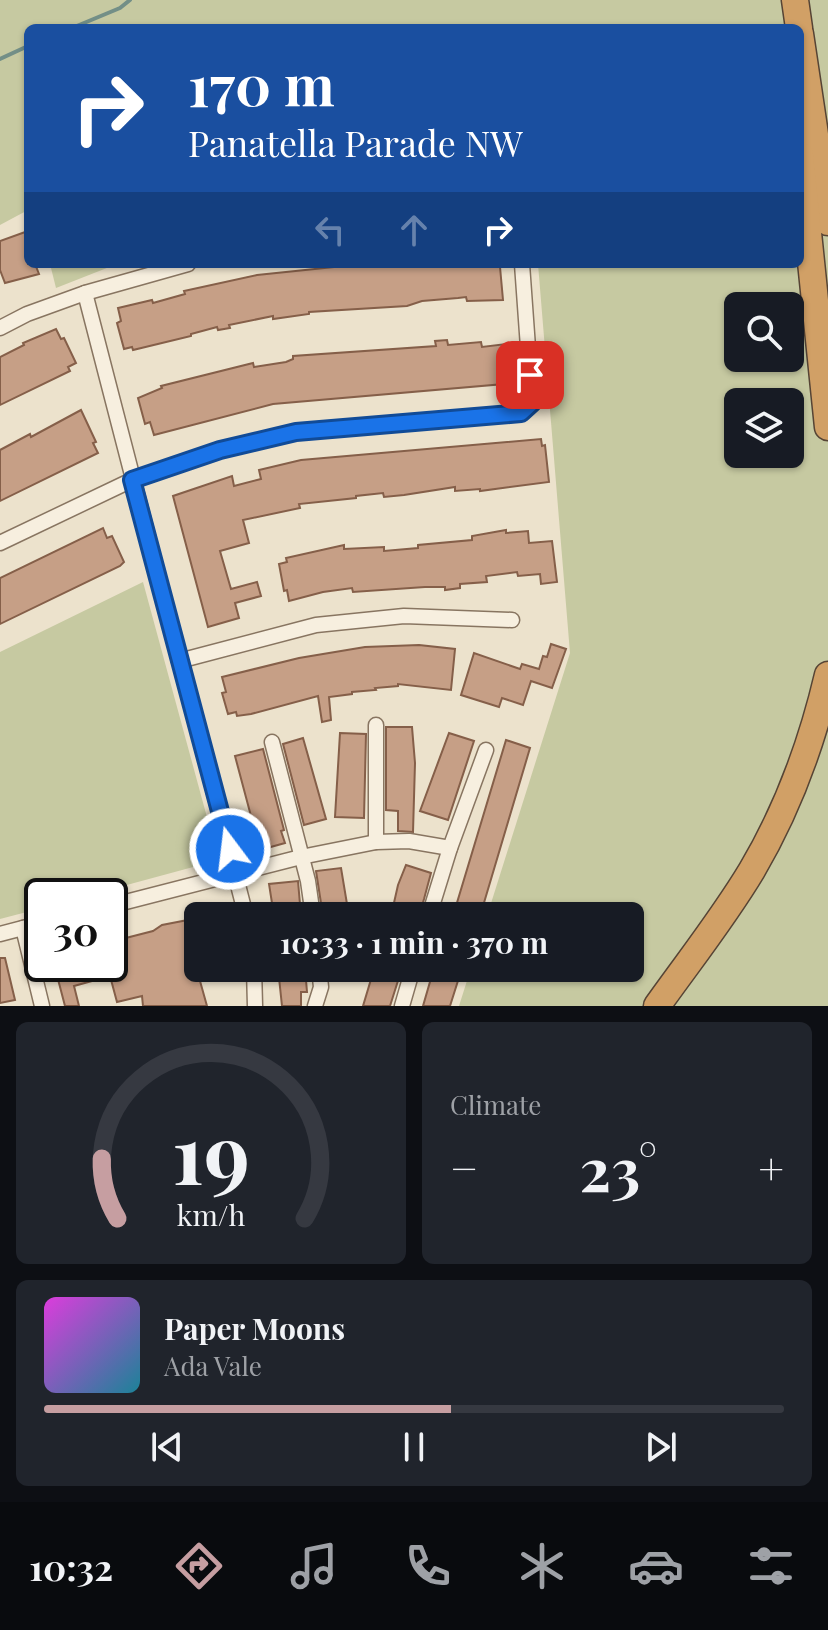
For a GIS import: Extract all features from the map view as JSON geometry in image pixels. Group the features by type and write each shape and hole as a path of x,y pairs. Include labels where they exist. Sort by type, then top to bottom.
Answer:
{"highway":[{"path":"782,0 785,24"},
{"path":"795,0 798,24"},
{"path":"804,61 828,222"},
{"path":"804,194 828,427"},
{"path":"657,1006 754,867 793,789 816,724 828,675"}],"street":[{"path":"0,328 27,314 85,293 174,268"},
{"path":"0,543 132,480 220,450 296,432 521,413 532,403 522,268"},
{"path":"85,293 243,902"},
{"path":"179,661 316,625 404,616 512,620"},
{"path":"376,725 376,842"},
{"path":"272,742 311,902"},
{"path":"433,902 486,750"},
{"path":"128,902 301,857 376,842 409,841 450,848"},
{"path":"0,934 23,928 42,1006"},
{"path":"254,982 255,1006"},
{"path":"315,1006 320,982"},
{"path":"402,1006 409,982"}],"green space":[{"path":"0,0 828,0 828,1006 459,1006 467,982 644,982 644,902 491,902 570,653 538,268 804,268 804,24 24,24 24,212 0,225"},
{"path":"51,268 107,268 56,288"},
{"path":"143,582 211,832 213,854 208,863 128,885 128,878 24,878 24,913 0,919 0,652"}],"building":[{"path":"24,232 24,268 37,268 39,274 5,283 0,270 0,241"},
{"path":"324,268 500,268 503,300 467,301 466,297 422,301 407,306 309,312 273,319 273,316 229,325 230,328 218,330 217,327 133,350 132,347 124,349 117,323 121,321 118,308 152,300 153,303 185,294 184,291 257,275"},
{"path":"56,329 76,363 68,367 70,371 0,405 0,357"},
{"path":"447,340 448,345 481,342 482,347 506,344 509,371 503,372 504,384 273,404 154,435 150,422 145,424 138,398 161,386 253,363 254,367 286,362 293,356 436,346 435,341"},
{"path":"81,410 98,453 0,501 0,450"},
{"path":"541,439 542,446 545,445 549,482 480,491 455,491 455,487 384,497 383,493 356,496 299,504 300,508 243,520 249,543 220,551 231,589 257,582 261,596 235,603 239,618 208,627 173,496 232,476 234,486 261,479 259,470 301,460"},
{"path":"103,528 107,538 112,536 124,562 120,566 0,624 0,578"},
{"path":"506,530 506,533 528,531 529,543 552,541 557,582 541,584 540,574 518,576 517,572 486,576 487,582 460,584 460,588 445,590 445,587 425,587 353,592 352,588 289,601 287,590 284,591 279,564 287,562 286,558 344,545 344,549 384,547 384,551 418,548 418,545 472,540 472,536"},
{"path":"551,644 566,649 552,688 531,681 523,705 502,698 499,707 461,695 474,653 520,669 522,664 539,669"},
{"path":"419,645 455,649 451,690 398,684 329,697 331,720 322,722 318,696 251,714 228,714 222,693 226,692 222,677 299,658 365,647"},
{"path":"386,727 412,727 415,763 413,832 398,831 398,811 386,810"},
{"path":"340,733 366,734 364,818 335,817"},
{"path":"449,733 474,741 448,820 420,811"},
{"path":"303,738 326,819 304,825 283,744"},
{"path":"506,740 530,748 484,902 457,902"},
{"path":"263,749 285,843 260,850 235,756"},
{"path":"406,865 431,873 423,902 394,902"},
{"path":"341,868 347,902 321,902 316,871"},
{"path":"298,881 300,902 272,902 269,884"},
{"path":"184,921 184,982 200,982 207,1006 143,1006 142,996 117,1002 112,982 128,982 128,937 153,931 162,925"},
{"path":"0,958 5,958 15,1000 0,1003"},
{"path":"59,982 88,982 74,986 79,1006 65,1006"},
{"path":"279,982 306,982 307,992 301,992 301,1006 282,1006"},
{"path":"370,982 398,982 390,1006 363,1006"},
{"path":"430,982 458,982 450,1006 423,1006"}],"waterway":[{"path":"82,24 120,8 130,0"},
{"path":"0,59 24,48"}],"route":[{"path":"230,849 132,480 220,450 296,432 521,413 532,403 530,375"}]}
